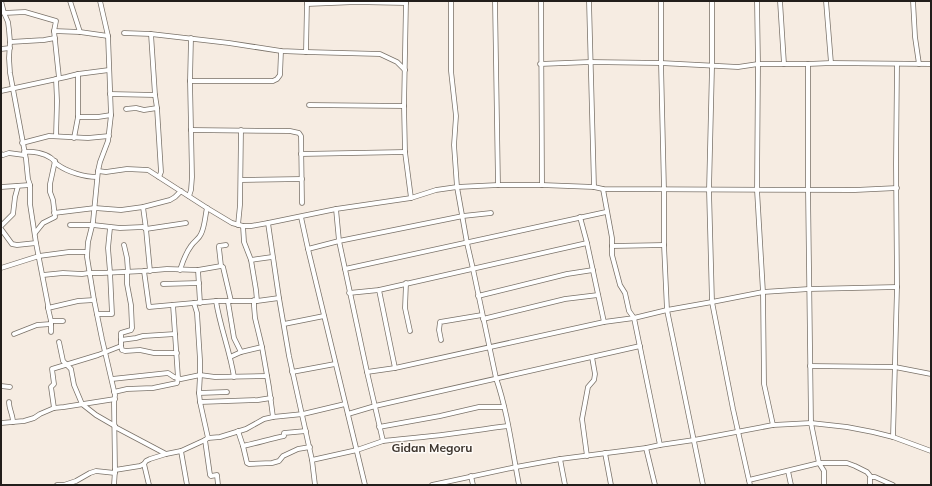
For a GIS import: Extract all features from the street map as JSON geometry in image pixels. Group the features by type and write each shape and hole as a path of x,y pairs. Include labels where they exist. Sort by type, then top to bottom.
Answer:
{"street":[{"path":"1,1 8,22 12,88 30,185 30,204 34,234 51,322 51,332"},
{"path":"70,1 80,32"},
{"path":"100,1 108,36 111,115 109,136 98,171 95,208 87,252 94,300 112,379 115,399 114,485"},
{"path":"451,1 452,72 456,116 454,145 457,187 478,296 504,407 519,485"},
{"path":"496,1 498,185"},
{"path":"540,1 542,185"},
{"path":"589,1 594,187"},
{"path":"661,1 666,310 703,485"},
{"path":"712,1 710,190 712,302 750,483 819,462 851,464 867,472 871,477 875,477 893,485"},
{"path":"757,1 757,190 763,292 764,384 772,425"},
{"path":"780,1 784,64"},
{"path":"826,1 831,63"},
{"path":"914,1 915,37 919,64"},
{"path":"306,52 307,3 406,2 404,106 405,152 411,198"},
{"path":"4,13 25,12 56,21 54,31 57,79 56,136"},
{"path":"54,31 80,32 108,36"},
{"path":"124,34 151,34 190,38 281,51 380,54 397,62 405,70"},
{"path":"151,34 161,165 159,177"},
{"path":"10,42 55,38"},
{"path":"188,196 192,190 190,38"},
{"path":"1,49 10,48"},
{"path":"190,81 277,79 280,75 281,51"},
{"path":"540,64 590,62 661,63 712,67 738,67 758,64 931,64"},
{"path":"808,64 811,423 819,462 824,471 824,485"},
{"path":"893,437 897,287 897,64"},
{"path":"1,91 78,74 109,70"},
{"path":"74,138 78,117 78,74"},
{"path":"110,94 155,95"},
{"path":"309,105 404,106"},
{"path":"126,109 136,108 144,110 157,108"},
{"path":"78,117 98,117 111,115"},
{"path":"191,130 290,131 299,133 301,136 302,203"},
{"path":"241,130 240,225 244,245 251,260 256,290 256,300 254,306 255,318 262,347 273,417"},
{"path":"22,143 50,136 74,138 109,136"},
{"path":"1,154 24,153 32,151 49,156 58,165 76,174 97,177"},
{"path":"301,154 405,152"},
{"path":"34,234 43,222 55,217 53,200 50,192 54,161"},
{"path":"98,171 106,172 127,169 148,170 206,208 232,222 240,225 251,226 336,209 411,198 436,190 457,187 542,185 594,187 603,190 855,190 897,188"},
{"path":"241,180 302,179"},
{"path":"1,187 30,185"},
{"path":"18,186 13,214 1,228 12,244 17,245 36,243"},
{"path":"603,190 612,238 612,255 620,285 625,293 629,311 634,318 660,445"},
{"path":"54,213 95,208 121,210 143,207 170,200 181,191"},
{"path":"143,207 150,271"},
{"path":"180,270 184,256 201,234 206,208"},
{"path":"336,209 339,241 344,269 383,441"},
{"path":"344,269 606,212"},
{"path":"308,249 339,241 462,216 491,213"},
{"path":"301,217 365,485"},
{"path":"580,217 587,242 604,322"},
{"path":"70,224 110,228 143,227 146,229 186,223"},
{"path":"268,223 272,257 292,372 310,447 314,485"},
{"path":"97,314 112,314 108,248 110,228"},
{"path":"350,293 378,290 587,242"},
{"path":"226,245 218,246 221,266 223,267 234,338 241,352"},
{"path":"612,246 664,245"},
{"path":"124,246 127,284 131,305 132,328 131,330 121,333 122,350 140,350 154,353 177,353"},
{"path":"1,268 38,256 69,252 87,252"},
{"path":"251,260 272,257"},
{"path":"42,275 167,269 198,270 221,266"},
{"path":"198,270 200,303"},
{"path":"478,296 567,274 593,270"},
{"path":"144,271 149,307 216,301 229,302 279,298"},
{"path":"163,284 199,283"},
{"path":"406,283 405,308 410,331"},
{"path":"367,372 395,368 604,322 634,318 666,310 763,292 809,288 897,287"},
{"path":"378,290 395,368"},
{"path":"441,340 439,330 440,322 483,317 565,299 598,295"},
{"path":"48,308 78,301 94,300"},
{"path":"216,301 234,377"},
{"path":"194,303 197,313 200,402 210,475 217,476 218,485"},
{"path":"114,392 127,389 153,388 177,383 177,353 173,305"},
{"path":"284,324 324,316"},
{"path":"14,334 37,325 63,321"},
{"path":"122,340 143,336 175,334"},
{"path":"59,342 63,361 72,371 74,385 82,404 115,427 166,454"},
{"path":"54,408 51,387 54,384 52,369 98,355 121,346"},
{"path":"348,414 375,406 640,346"},
{"path":"230,357 241,352 262,347"},
{"path":"587,456 582,419 588,387 594,380 595,374 592,356"},
{"path":"292,372 335,364"},
{"path":"810,366 895,367 931,374"},
{"path":"112,379 168,373 181,379 200,375 215,377 267,376"},
{"path":"1,386 10,387"},
{"path":"199,393 227,392"},
{"path":"200,402 258,400 271,398"},
{"path":"1,423 24,421 34,418 54,408 115,399"},
{"path":"9,402 13,422"},
{"path":"57,485 64,485 76,481 96,471 115,472 140,466 150,459 181,451 206,439 238,432 264,419 303,414 345,404"},
{"path":"379,427 440,416 479,406 504,407"},
{"path":"432,485 560,459 646,448 772,425 811,423 847,427 893,437 931,451"},
{"path":"312,460 356,450 383,441 508,426"},
{"path":"243,446 284,436 284,433 306,431"},
{"path":"238,432 247,463 272,463 279,461 283,456 298,449 310,447"},
{"path":"646,448 655,485"},
{"path":"181,451 187,485"},
{"path":"605,453 611,485"},
{"path":"560,459 565,485"},
{"path":"144,464 149,485"},
{"path":"788,471 791,485"},
{"path":"471,476 473,485"},
{"path":"870,485 871,477"}],"district":[{"name":"Gidan Megoru","path":"432,448"}]}
